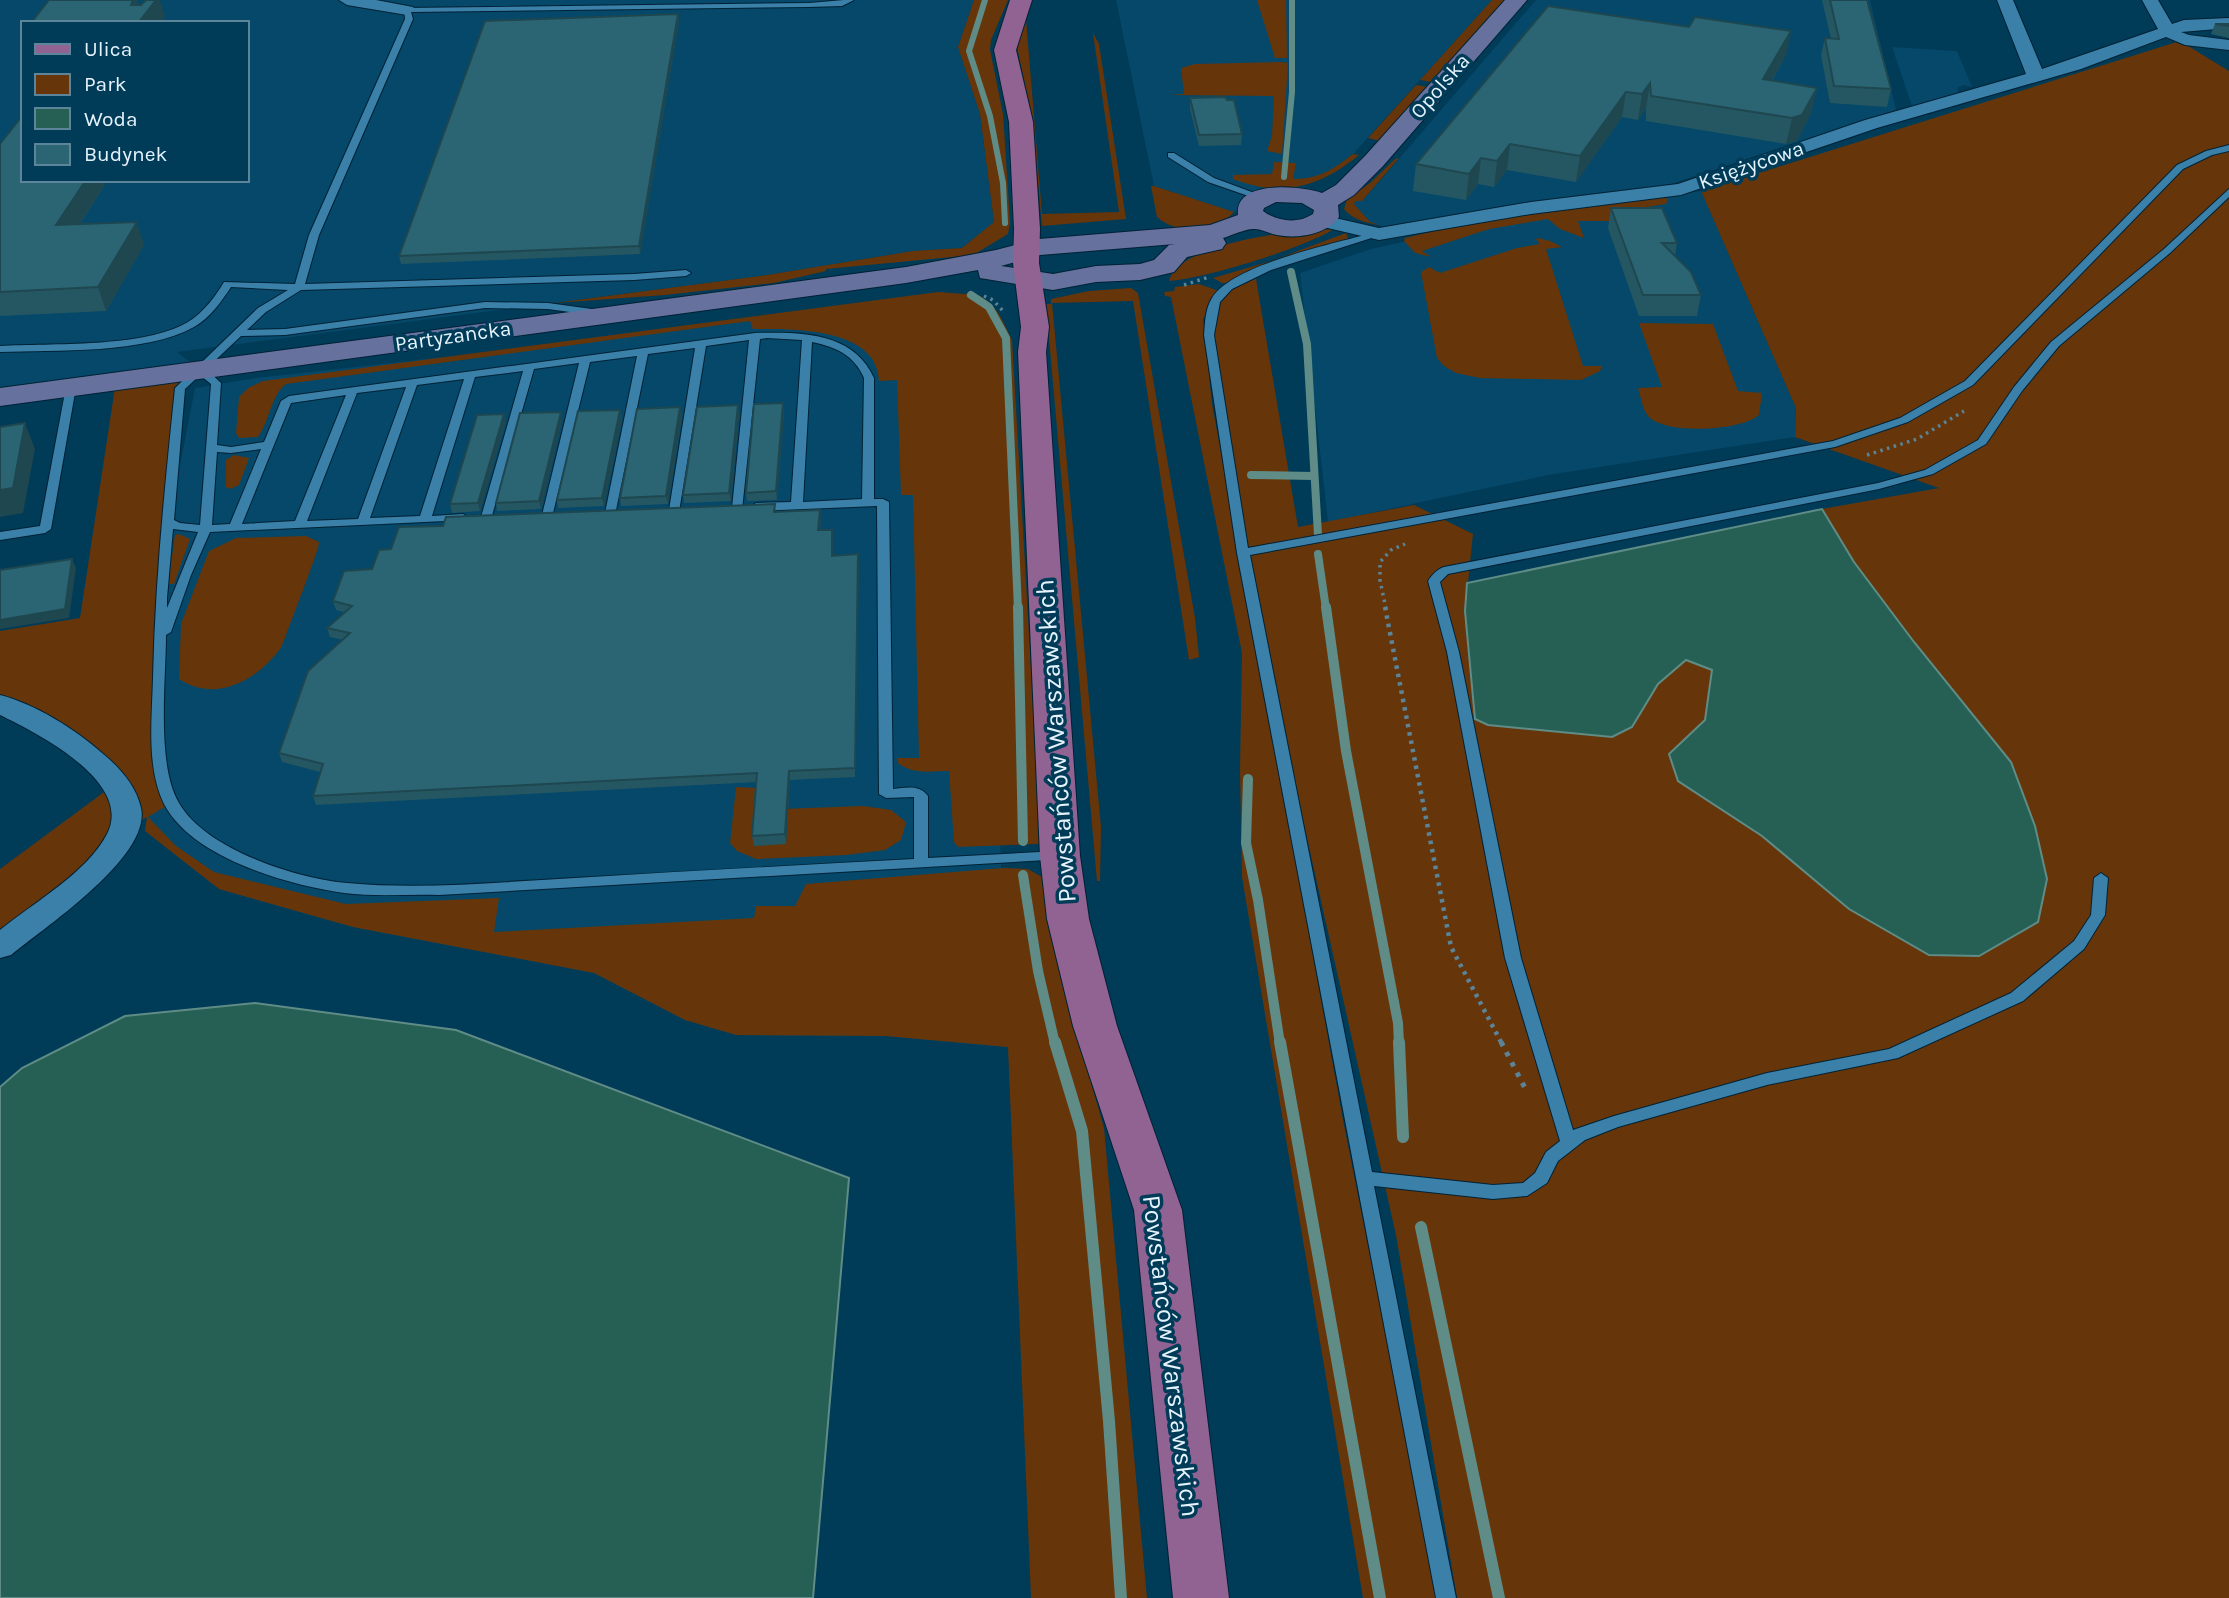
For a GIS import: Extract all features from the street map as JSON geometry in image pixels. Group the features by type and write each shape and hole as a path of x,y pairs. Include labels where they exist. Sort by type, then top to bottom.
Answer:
{"main road":[{"name":"Powstańców Warszawskich","path":"1021,0 1005,50 1020,122 1026,251 1023,286 1032,352 1060,856 1068,919 1095,1026 1158,1210 1201,1598"}],"street":[{"path":"347,0 407,10"},
{"name":"Opolska","path":"1315,206 1345,190 1516,0"},
{"path":"2004,0 2036,76"},
{"path":"2150,0 2168,32 2185,40 2229,45"},
{"name":"Księżycowa","path":"1315,206 1379,234 1531,208 1681,189 1871,124 2075,65 2184,25 2229,23"},
{"path":"1263,214 1294,228 1315,206"},
{"name":"Partyzancka","path":"0,397 906,275 1056,245 1212,233 1263,214"},
{"name":"Partyzancka","path":"906,275 1023,286 1096,274 1150,271 1170,262 1178,251 1263,214"},
{"path":"849,282 1023,286"},
{"path":"0,704 70,742 99,765 116,784 127,814 125,830 94,869 0,947"}],"lane":[{"path":"456,10 461,0"},
{"path":"850,0 842,4 809,5 595,4 407,10 409,19 314,235 299,287 262,310 180,388 161,598 159,752 164,787 171,803 183,819 211,842 255,866 292,878 345,888 439,890 1060,856"},
{"path":"1243,553 1835,444 1904,420 1969,383 2180,167 2209,153 2229,148"},
{"path":"1171,155 1263,214"},
{"path":"1569,1143 1513,958 1453,652 1434,581 1444,571 1879,486 1941,466 1982,442 2018,388 2055,344 2167,251 2229,192"},
{"path":"1379,234 1255,273 1228,288 1218,298 1211,316 1209,335 1243,553 1446,1598"},
{"path":"0,349 150,340 191,325 218,301 228,284 299,287 620,278 686,273"},
{"path":"239,332 285,332 485,305 548,306 612,314"},
{"path":"755,336 732,508 883,502 886,794 917,792 921,796 921,863"},
{"path":"235,527 286,401 755,336 807,338 853,354 867,372 868,503"},
{"path":"797,505 807,338"},
{"path":"675,510 701,343"},
{"path":"611,513 643,351"},
{"path":"548,515 586,358"},
{"path":"169,522 186,528 206,528 493,517 530,366"},
{"path":"161,647 177,596 206,528 216,383 199,369"},
{"path":"425,520 471,374"},
{"path":"363,522 412,382"},
{"path":"0,536 46,529 71,387"},
{"path":"299,525 353,390"},
{"path":"211,448 231,450 268,445"},
{"path":"1364,1178 1493,1192 1527,1189 1541,1178 1552,1157 1579,1135 1614,1122 1767,1079 1892,1054 2017,997 2079,945 2098,915 2101,878"}],"path":[{"path":"1859,457 1917,439 1970,406"},
{"path":"1411,542 1391,550 1380,562 1380,580 1451,947 1502,1045"}],"shaded area":[{"path":"0,0 974,0 958,47 980,114 994,223 962,248 913,251 767,275 177,352 199,369 0,397"},
{"path":"1116,0 1492,0 1353,154 1328,174 1311,179 1297,188 1253,195 1234,212 1154,186"},
{"path":"1536,0 1870,0 1896,110 1668,185 1491,208 1384,227 1370,222 1353,204 1362,201"},
{"path":"1892,47 1957,51 1972,87 1964,85 1957,88 1959,93 1912,106"},
{"path":"1701,191 1796,408 1795,437 1548,475 1328,522 1300,273 1371,249 1517,217"},
{"path":"815,311 983,393 1008,1047 885,1036 736,1035 685,1020 594,973 353,927 219,889 145,831 161,771 169,522 195,388 256,378 544,346"}],"green space":[{"path":"974,0 1008,0 991,40 990,50 1003,114 1010,222 1008,234 973,255 826,269 774,283 554,303 767,275 913,251 962,248 994,222 980,114 958,47"},
{"path":"1257,0 1286,0 1287,58 1275,58"},
{"path":"1492,0 1506,0 1432,82 1420,80"},
{"path":"1026,19 1042,214 1119,212 1093,33 1099,44 1126,219 1042,226 1032,117 1017,47"},
{"path":"2180,41 2229,71 2229,1598 1457,1598 1396,1235 1243,553 1211,316 1229,288 1255,273 1298,527 1414,505 1473,534 1465,611 1475,719 1488,725 1612,737 1647,703 1658,684 1687,660 1712,670 1705,720 1669,754 1678,781 1762,836 2047,879 2035,826 2011,762 1914,642 1854,562 1822,509 1939,488 1795,437 1796,408 1701,191"},
{"path":"1288,63 1282,154 1267,151 1272,136 1274,96 1169,95 1184,94 1181,68 1195,64"},
{"path":"1416,85 1429,87 1380,141 1368,138"},
{"path":"1353,154 1359,155 1330,175 1299,186 1267,188 1233,179 1233,175 1272,174 1274,162 1296,163 1293,179 1311,177 1332,169"},
{"path":"1399,158 1362,201 1356,201 1354,204 1370,222 1379,225 1360,220 1344,209 1347,199"},
{"path":"1151,186 1234,212 1207,228 1175,227 1157,217"},
{"path":"1658,196 1668,199 1666,204 1634,209 1620,221 1578,221 1584,238 1560,229 1548,219 1489,229 1422,251 1431,257 1415,253 1404,241 1405,238 1472,222"},
{"path":"1334,229 1300,245 1253,261 1205,275 1169,281 1174,271 1184,262 1213,249 1271,235 1270,233"},
{"path":"1346,233 1348,238 1345,241 1229,283 1213,278 1271,261"},
{"path":"1536,239 1562,247 1546,249 1583,366 1602,366 1600,371 1581,380 1480,378 1456,373 1444,366 1437,358 1421,272 1429,267 1440,273 1517,248 1540,244"},
{"path":"1199,284 1219,291 1203,319 1212,404 1343,1120 1438,1598 1363,1598 1242,877 1242,653 1171,297 1165,296 1164,292 1174,291 1175,287"},
{"path":"1131,288 1138,293 1195,618 1199,657 1189,660 1133,301 1052,303 1101,827 1100,881 1097,881 1046,304 1051,304 1051,299 1089,291"},
{"path":"938,292 970,292 979,295 1000,317 1012,340 1041,842 1038,844 958,847 954,842 949,771 916,771 898,763 898,758 919,758 913,495 901,495 897,380 879,381 875,363 864,350 849,341 809,331 753,329 750,321 286,384 277,395 258,437 239,438 236,433 239,397 248,388 263,381"},
{"path":"1639,323 1713,324 1738,391 1762,393 1759,415 1737,424 1706,429 1674,427 1651,419 1644,409 1638,388 1662,387"},
{"path":"199,369 180,388 158,729 171,803 148,817 176,846 214,872 346,904 499,898 494,932 754,918 756,906 795,906 806,884 1003,868 1028,869 1042,877 1077,1034 1104,1128 1147,1598 1031,1598 1008,1047 885,1036 736,1035 685,1020 594,973 353,927 219,889 145,831 147,817 125,830 0,947 0,869 115,784 0,704 0,631 80,618 116,381"},
{"path":"234,455 249,458 239,485 230,489 226,487 226,460"},
{"path":"175,535 190,539 174,584 168,584"},
{"path":"306,536 319,542 318,548 280,649 259,671 234,685 207,689 179,679 181,624 209,551 236,538"},
{"path":"736,787 756,788 754,810 765,811 756,821 754,845 781,809 863,806 891,810 906,822 901,840 885,850 846,855 756,859 737,851 730,843"}],"water":[{"path":"1822,509 1854,562 1914,642 2011,762 2035,826 2047,879 2038,922 1979,956 1929,955 1849,909 1762,836 1678,781 1669,754 1705,720 1712,670 1686,660 1658,684 1632,727 1612,737 1488,725 1475,719 1465,611 1467,583"},
{"path":"255,1003 456,1030 849,1178 813,1598 0,1598 0,1087 22,1068 125,1016"}],"building":[{"path":"49,0 133,0 131,5 141,5 146,0 156,0 140,21 33,21"},
{"path":"1830,0 1867,0 1891,89 1834,86 1825,38 1839,39"},
{"path":"1548,6 1689,27 1695,17 1791,31 1763,79 1817,88 1802,115 1792,118 1651,96 1650,83 1642,94 1626,92 1580,156 1510,144 1497,161 1481,158 1469,174 1416,164"},
{"path":"678,14 639,246 399,256 485,21"},
{"path":"1225,97 1227,100 1234,100 1242,134 1199,135 1190,98"},
{"path":"21,118 21,182 85,182 56,225 137,222 98,287 0,292 0,144"},
{"path":"1611,208 1662,208 1677,243 1662,243 1691,272 1701,295 1643,295"},
{"path":"783,403 776,491 746,493 754,404"},
{"path":"738,405 729,493 683,495 697,407"},
{"path":"680,407 666,496 620,498 637,409"},
{"path":"620,410 602,498 557,500 578,411"},
{"path":"561,412 539,501 496,503 520,413"},
{"path":"504,414 478,503 450,504 477,415"},
{"path":"25,423 13,488 0,490 0,427"},
{"path":"775,504 774,512 820,510 818,530 832,530 832,556 858,554 855,768 789,771 785,834 752,836 757,773 313,796 323,764 279,753 308,671 350,633 327,628 352,606 333,601 344,571 372,569 379,550 391,549 399,527 443,526 446,517"},
{"path":"72,559 65,609 0,620 0,570"}],"waterway":[{"path":"985,0 969,51 990,116 1003,183 1005,223"},
{"path":"1284,177 1292,92 1292,0"},
{"path":"1291,272 1307,344 1318,535"},
{"path":"971,295 989,307 1006,338 1018,609"},
{"path":"1251,475 1314,476"},
{"path":"1318,554 1326,609"},
{"path":"1018,607 1023,841"},
{"path":"1326,607 1346,751 1398,1023 1399,1044"},
{"path":"1248,779 1246,843 1258,900 1280,1044"},
{"path":"1023,875 1038,971 1055,1044"},
{"path":"1055,1042 1082,1131 1109,1421 1121,1598"},
{"path":"1280,1042 1380,1598"},
{"path":"1399,1042 1403,1137"},
{"path":"1421,1227 1499,1598"}]}
